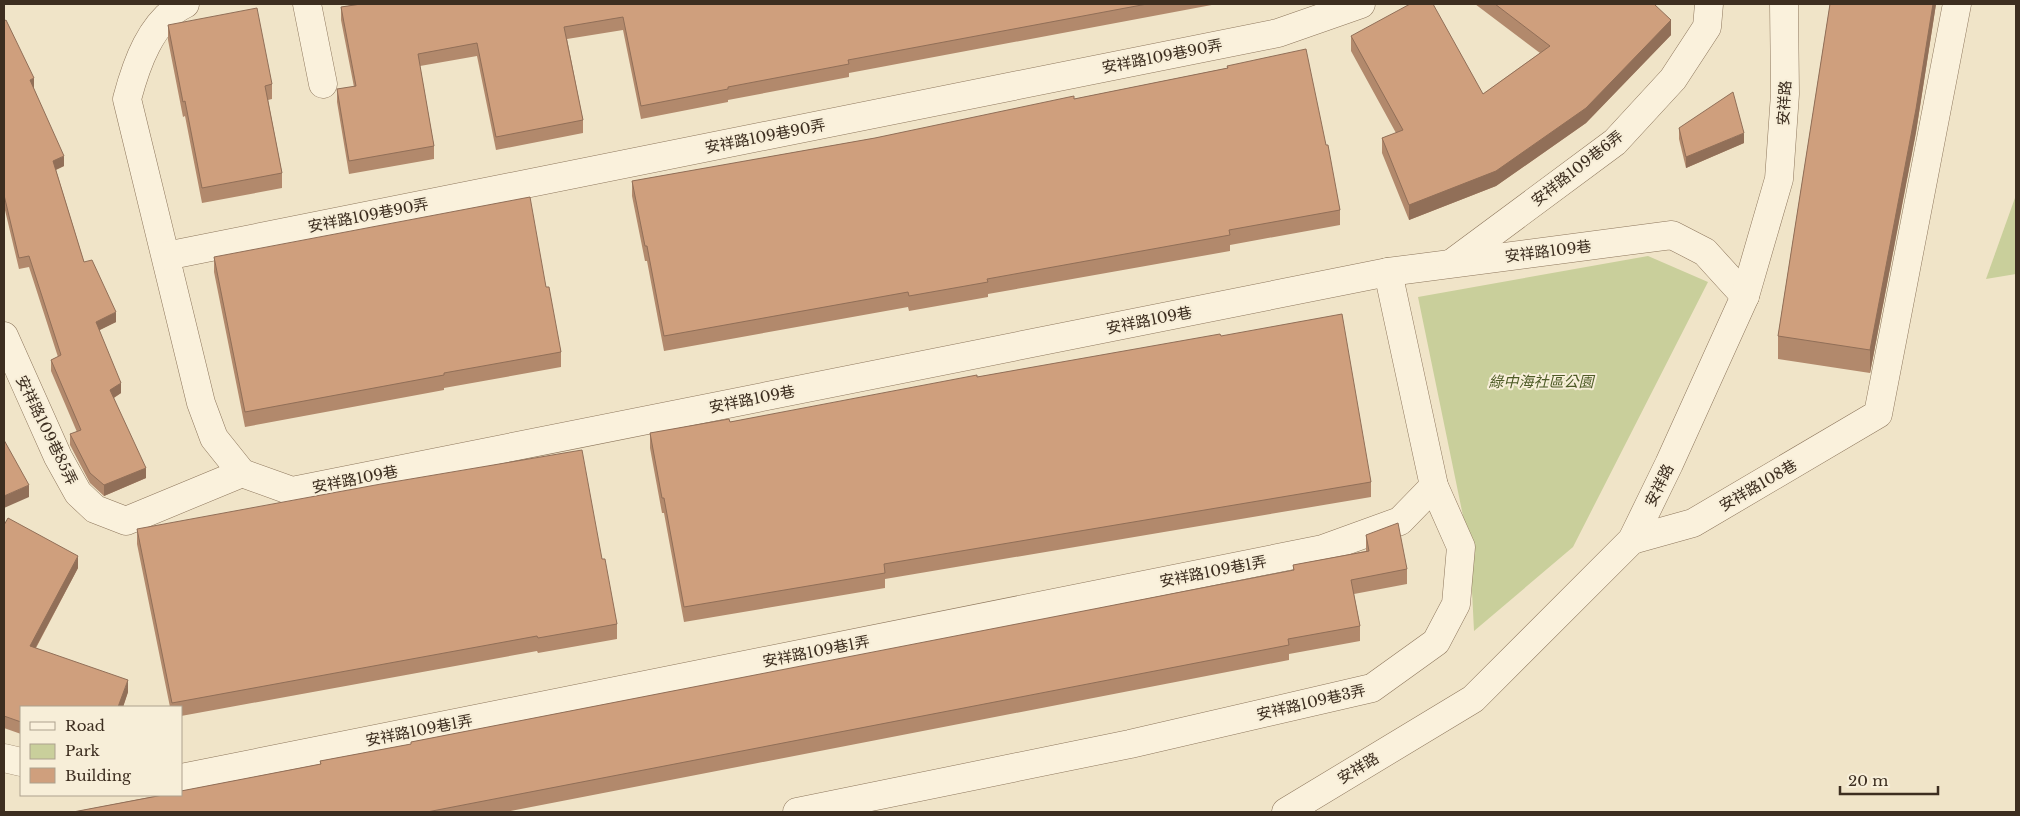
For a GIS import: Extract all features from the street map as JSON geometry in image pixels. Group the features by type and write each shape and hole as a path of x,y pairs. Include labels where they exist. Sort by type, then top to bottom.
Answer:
{"street":[{"path":"185,4 159,24 135,70 127,98 201,403 214,438 242,473"},
{"path":"307,4 323,84"},
{"name":"安祥路109巷90弄","path":"166,256 1278,33 1361,4"},
{"name":"安祥路109巷6弄","path":"1451,264 1615,142 1674,79 1707,27 1709,4"},
{"name":"安祥路","path":"1286,812 1473,698 1632,540 1669,464 1745,296 1779,180 1786,94 1784,4"},
{"name":"安祥路108巷","path":"1632,540 1693,523 1878,414 1958,4"},
{"name":"安祥路109巷","path":"242,473 292,491 1388,272 1672,235 1705,252 1745,296"},
{"name":"安祥路109巷3弄","path":"797,812 1130,744 1372,688 1436,642 1456,604 1461,547 1434,486 1388,272"},
{"name":"安祥路109巷85弄","path":"4,336 58,457 78,493 95,509 126,521 242,473"},
{"name":"安祥路109巷1弄","path":"182,778 1324,549 1400,521 1434,486"},
{"path":"4,758 20,762"}],"green space":[{"path":"2016,195 2016,274 1986,279"},
{"name":"綠中海社區公園","path":"1648,256 1708,282 1573,547 1474,631 1470,550 1418,297"}],"building":[{"path":"361,4 1147,4 848,60 849,64 641,106 623,17 564,27 583,120 496,137 477,43 418,54 434,146 349,161 337,89 356,86 341,7"},
{"path":"1410,4 1433,4 1483,94 1550,46 1495,4 1654,4 1671,20 1586,108 1496,171 1409,205 1382,138 1403,130 1351,36"},
{"path":"1830,4 1933,4 1916,109 1870,350 1778,336"},
{"path":"257,8 272,84 265,86 282,173 202,188 168,25"},
{"path":"6,20 34,78 30,80 64,156 53,161 84,262 92,260 116,312 96,322 121,383 110,390 146,468 104,485 90,473 70,434 81,430 51,360 61,355 29,256 19,258 4,195 4,21"},
{"path":"1306,49 1326,145 1328,145 1340,210 1229,230 1230,235 987,279 988,282 909,296 908,292 664,336 647,246 645,246 632,181 875,138 1074,96 1074,99 1228,68 1227,66"},
{"path":"1733,92 1744,133 1686,157 1679,128"},
{"path":"530,197 546,287 549,287 561,352 245,412 214,257"},
{"path":"1342,314 1371,482 884,564 885,573 684,607 650,433 729,419 730,422 977,375 977,377"},
{"path":"4,440 29,485 4,496"},
{"path":"582,450 602,559 605,559 617,624 538,638 537,636 172,703 137,529 381,484"},
{"path":"8,518 78,556 30,646 128,680 118,706 20,706 20,722 4,716 4,525"},
{"path":"1398,523 1407,569 1351,580 1360,626 1288,639 1289,645 427,812 73,812 158,796 182,796 182,791 321,764 320,761 411,744 411,742 1294,570 1293,565 1369,551 1366,535"}]}
